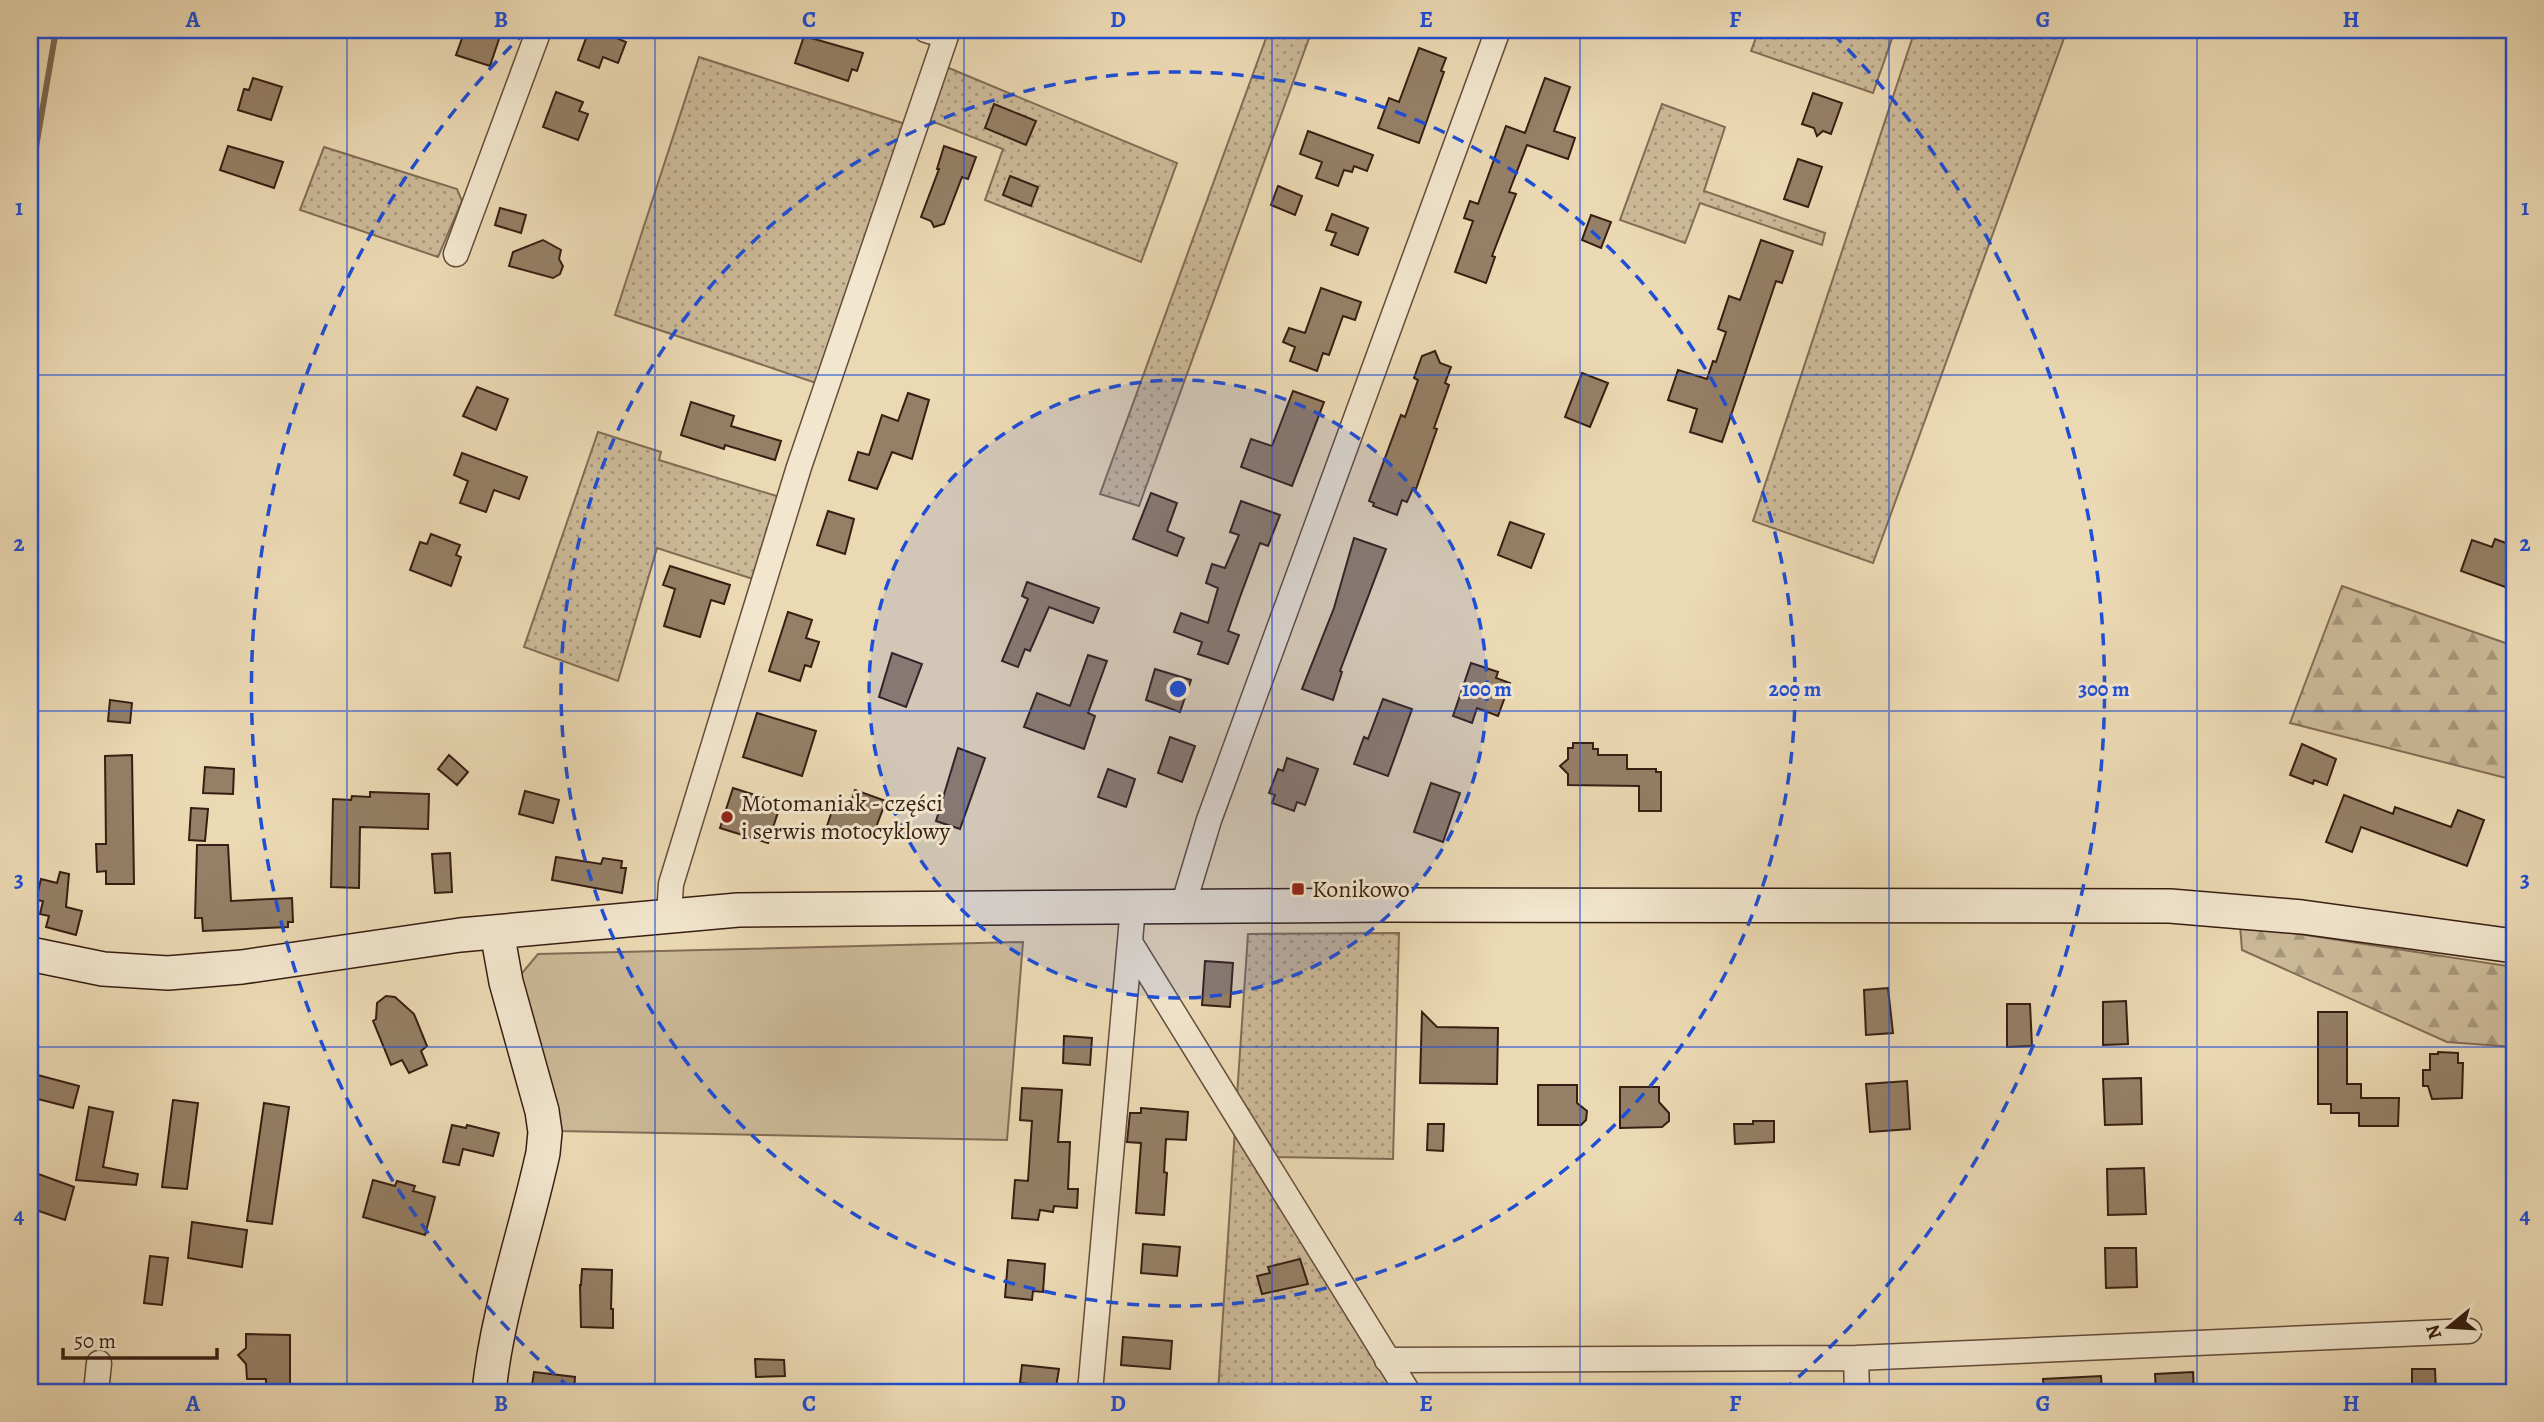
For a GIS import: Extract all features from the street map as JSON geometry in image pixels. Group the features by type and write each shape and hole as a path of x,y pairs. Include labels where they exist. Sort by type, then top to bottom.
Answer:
{"main road":[{"path":"30,954 103,969 168,973 497,932 669,915 800,909 1133,907 2151,905 2271,913 2514,946"},
{"path":"489,1392 505,1307 541,1163 545,1132 542,1111 506,982 497,932"}],"street":[{"path":"456,254 539,30"},
{"path":"1186,907 1186,896 1209,820 1497,30"},
{"path":"669,915 671,884 799,467 940,32"},
{"path":"1090,1392 1133,907"},
{"path":"1130,944 1408,1392"},
{"path":"1387,1360 1856,1359 2469,1331"},
{"path":"1856,1359 1857,1392"},
{"path":"96,1392 99,1363"}],"green space":[{"path":"1269,30 1312,30 1139,506 1100,494"},
{"path":"1759,30 1895,30 1873,93 1751,51"},
{"path":"1915,30 2067,30 1873,563 1753,521"},
{"path":"699,57 905,124 819,384 615,315"},
{"path":"944,66 1177,163 1141,262 985,200 1003,149 926,119"},
{"path":"1662,104 1725,127 1704,191 1825,233 1822,245 1700,203 1685,243 1620,220"},
{"path":"324,147 457,189 462,201 438,257 300,210"},
{"path":"598,432 661,452 659,460 783,498 756,580 657,548 618,681 524,647"},
{"path":"2342,586 2514,646 2514,780 2290,723"},
{"path":"2240,925 2514,967 2514,1047 2447,1042 2242,950"},
{"path":"1399,933 1393,1159 1273,1157 1237,1096 1248,934"},
{"path":"1023,942 1007,1140 559,1131 518,978 538,954"},
{"path":"1235,1129 1395,1392 1218,1392"}],"building":[{"path":"465,30 502,30 490,66 456,55"},
{"path":"589,30 598,30 626,42 618,63 603,57 599,68 578,60"},
{"path":"804,36 863,53 857,71 852,69 848,81 795,63"},
{"path":"1419,48 1446,58 1441,71 1444,72 1419,143 1378,128 1389,98 1399,102"},
{"path":"253,78 282,87 271,120 238,110 244,89 249,90"},
{"path":"1545,78 1570,87 1554,131 1575,138 1568,159 1527,145 1509,192 1516,194 1492,256 1495,257 1486,283 1455,272 1473,221 1464,218 1470,201 1478,204 1506,126 1525,133"},
{"path":"556,92 583,102 579,111 588,114 578,140 543,127"},
{"path":"1813,93 1842,103 1831,134 1823,131 1817,136 1814,128 1802,124"},
{"path":"994,104 1036,121 1026,145 985,128"},
{"path":"1308,131 1373,155 1367,171 1354,166 1352,172 1344,170 1338,186 1316,178 1322,162 1300,154"},
{"path":"228,146 283,162 274,188 220,170"},
{"path":"944,146 976,157 968,179 962,177 944,224 934,227 931,221 921,217 939,169"},
{"path":"1798,159 1822,167 1808,207 1784,199"},
{"path":"1010,176 1038,187 1031,206 1003,195"},
{"path":"1278,186 1302,196 1295,215 1271,205"},
{"path":"500,208 526,215 521,233 495,225"},
{"path":"1332,214 1368,228 1358,255 1331,245 1336,233 1326,230"},
{"path":"1591,215 1611,222 1601,248 1582,240"},
{"path":"543,240 561,250 559,259 563,266 560,274 553,278 509,266 513,252"},
{"path":"1761,240 1793,251 1782,283 1776,281 1722,442 1690,432 1697,409 1668,400 1678,370 1707,379 1726,332 1718,329 1729,296 1740,300"},
{"path":"1321,288 1361,302 1355,320 1343,316 1329,355 1323,353 1317,371 1290,361 1295,347 1283,342 1289,328 1305,333"},
{"path":"1435,351 1440,363 1451,367 1445,383 1449,385 1416,489 1413,488 1407,502 1402,500 1397,515 1373,506 1374,503 1369,501 1401,415 1405,417 1418,380 1414,378 1422,356"},
{"path":"1582,373 1608,383 1590,427 1565,417"},
{"path":"477,387 508,399 496,430 463,416"},
{"path":"1293,391 1324,402 1292,486 1241,467 1251,439 1272,446"},
{"path":"908,393 929,400 912,459 892,452 877,489 849,480 858,452 869,455 882,415 898,421"},
{"path":"691,402 734,416 731,426 781,441 775,460 725,445 724,449 681,435"},
{"path":"462,453 527,477 519,499 494,490 486,512 460,503 468,481 454,475"},
{"path":"1151,493 1177,503 1167,531 1184,538 1177,556 1133,539"},
{"path":"1241,501 1280,515 1268,546 1260,543 1228,631 1239,635 1228,664 1198,654 1202,642 1174,632 1181,613 1208,623 1218,588 1206,583 1212,564 1225,568 1239,535 1230,532"},
{"path":"828,511 854,519 845,554 817,545"},
{"path":"1510,522 1544,534 1531,568 1498,555"},
{"path":"431,534 460,545 456,555 461,557 451,586 410,570 420,542 427,544"},
{"path":"1354,538 1386,549 1340,671 1342,672 1333,700 1302,689 1334,608"},
{"path":"2495,539 2514,546 2514,572 2508,588 2461,571 2472,540 2492,547"},
{"path":"670,566 730,585 724,604 711,600 700,637 664,626 675,589 663,585"},
{"path":"1027,582 1099,608 1093,623 1049,607 1030,651 1025,649 1018,667 1002,661 1028,599 1022,596"},
{"path":"788,612 812,620 806,638 819,642 811,667 805,665 800,681 769,671"},
{"path":"892,653 922,664 906,707 879,697"},
{"path":"1088,655 1107,661 1088,713 1095,716 1084,749 1024,727 1037,693 1070,706"},
{"path":"1471,663 1498,672 1496,678 1510,683 1498,716 1477,708 1472,723 1453,716"},
{"path":"1155,669 1191,680 1180,712 1146,700"},
{"path":"1383,699 1412,709 1388,776 1354,764 1364,737 1368,739"},
{"path":"110,700 132,703 130,723 108,721"},
{"path":"757,713 816,731 802,776 743,757"},
{"path":"1170,737 1195,746 1182,782 1158,773"},
{"path":"1573,743 1593,743 1593,749 1598,749 1598,755 1627,755 1627,769 1656,769 1656,772 1661,772 1661,811 1639,811 1639,786 1568,785 1568,774 1560,766 1568,759 1568,748 1573,748"},
{"path":"2302,744 2336,759 2327,785 2314,780 2313,784 2290,775"},
{"path":"958,748 985,758 960,829 936,821"},
{"path":"132,755 134,884 106,884 106,871 97,872 96,844 106,844 105,756"},
{"path":"449,755 468,772 457,785 438,769"},
{"path":"1287,758 1318,769 1305,805 1297,802 1294,811 1272,803 1275,795 1269,793 1278,769 1283,771"},
{"path":"205,767 234,769 233,794 203,793"},
{"path":"1108,769 1135,779 1126,807 1098,797"},
{"path":"1431,783 1460,793 1443,842 1414,832"},
{"path":"733,788 781,803 768,843 720,828"},
{"path":"855,790 886,801 873,835 851,827 847,837 826,829 836,799 850,804"},
{"path":"525,791 559,800 553,823 519,814"},
{"path":"370,792 429,794 428,829 360,827 359,888 331,887 333,799 370,797"},
{"path":"2344,795 2393,814 2395,807 2451,827 2458,810 2484,820 2467,866 2361,827 2352,852 2326,842"},
{"path":"191,808 208,809 205,841 189,840"},
{"path":"197,845 228,845 231,901 292,898 293,922 288,922 288,927 203,931 202,918 195,918"},
{"path":"450,853 452,892 435,893 432,854"},
{"path":"556,857 601,864 603,858 622,861 621,868 626,868 622,893 552,880"},
{"path":"60,872 69,874 66,907 82,911 76,935 46,927 49,916 40,914 43,901 36,900 41,879 57,883"},
{"path":"1205,961 1233,963 1230,1007 1202,1005"},
{"path":"1888,988 1893,1033 1866,1035 1864,990"},
{"path":"386,996 395,997 414,1014 427,1046 421,1051 427,1065 409,1073 402,1060 391,1065 373,1021 376,1019 377,1003"},
{"path":"2126,1001 2128,1044 2103,1045 2103,1002"},
{"path":"2007,1004 2030,1004 2032,1046 2007,1047"},
{"path":"1422,1012 1437,1027 1498,1028 1497,1084 1420,1083"},
{"path":"2318,1012 2347,1012 2347,1084 2361,1084 2361,1098 2399,1098 2398,1126 2359,1126 2359,1113 2331,1113 2331,1104 2318,1104"},
{"path":"1064,1036 1092,1038 1090,1065 1063,1063"},
{"path":"2458,1053 2458,1063 2463,1063 2462,1098 2432,1099 2428,1086 2423,1086 2423,1070 2430,1070 2430,1054"},
{"path":"30,1073 79,1086 73,1108 30,1097"},
{"path":"2141,1078 2142,1124 2105,1125 2103,1079"},
{"path":"1907,1081 1910,1129 1870,1132 1866,1084"},
{"path":"1538,1085 1577,1085 1577,1103 1587,1111 1586,1120 1581,1125 1538,1125"},
{"path":"1620,1087 1659,1087 1659,1102 1669,1113 1669,1121 1662,1127 1620,1128"},
{"path":"1022,1088 1062,1090 1058,1142 1070,1142 1068,1189 1078,1189 1077,1208 1054,1206 1053,1212 1040,1210 1038,1220 1012,1218 1015,1180 1028,1181 1032,1121 1020,1120"},
{"path":"173,1100 198,1103 187,1189 162,1187"},
{"path":"264,1103 289,1107 272,1224 247,1221"},
{"path":"89,1107 113,1112 103,1167 138,1174 136,1185 76,1180"},
{"path":"1141,1108 1188,1112 1186,1140 1166,1139 1164,1215 1136,1213 1141,1143 1127,1142 1130,1113 1141,1113"},
{"path":"1753,1121 1774,1121 1774,1142 1735,1144 1734,1124 1753,1124"},
{"path":"1428,1124 1444,1124 1443,1151 1427,1150"},
{"path":"452,1125 466,1128 467,1125 499,1133 493,1156 463,1149 459,1165 443,1162"},
{"path":"2144,1168 2146,1214 2108,1215 2107,1169"},
{"path":"30,1171 74,1187 65,1220 30,1208"},
{"path":"373,1180 395,1186 397,1181 415,1186 413,1191 435,1197 425,1235 363,1217"},
{"path":"192,1222 247,1230 242,1267 188,1258"},
{"path":"1143,1244 1180,1247 1177,1276 1141,1273"},
{"path":"2105,1248 2136,1248 2137,1287 2106,1288"},
{"path":"150,1256 168,1258 162,1305 144,1303"},
{"path":"1300,1259 1308,1284 1262,1294 1257,1276 1270,1273 1268,1267"},
{"path":"1008,1260 1045,1264 1043,1292 1033,1291 1032,1300 1005,1297"},
{"path":"582,1269 612,1270 613,1328 581,1327"},
{"path":"246,1334 290,1335 290,1386 266,1386 266,1379 247,1379 246,1364 238,1355 246,1348"},
{"path":"1123,1337 1172,1341 1170,1369 1121,1365"},
{"path":"755,1359 784,1360 785,1376 756,1377"},
{"path":"1022,1365 1059,1369 1056,1387 1020,1383"},
{"path":"2412,1369 2435,1369 2436,1392 2412,1392"},
{"path":"534,1372 575,1377 574,1392 531,1392"},
{"path":"2193,1372 2194,1392 2156,1392 2155,1374"},
{"path":"2101,1376 2102,1392 2044,1392 2043,1379"}],"waterway":[{"path":"30,157 36,147 56,30"}],"place":[{"name":"Motomaniak - części i serwis motocyklowy","path":"727,817"},
{"name":"Konikowo","path":"1298,889"}]}
